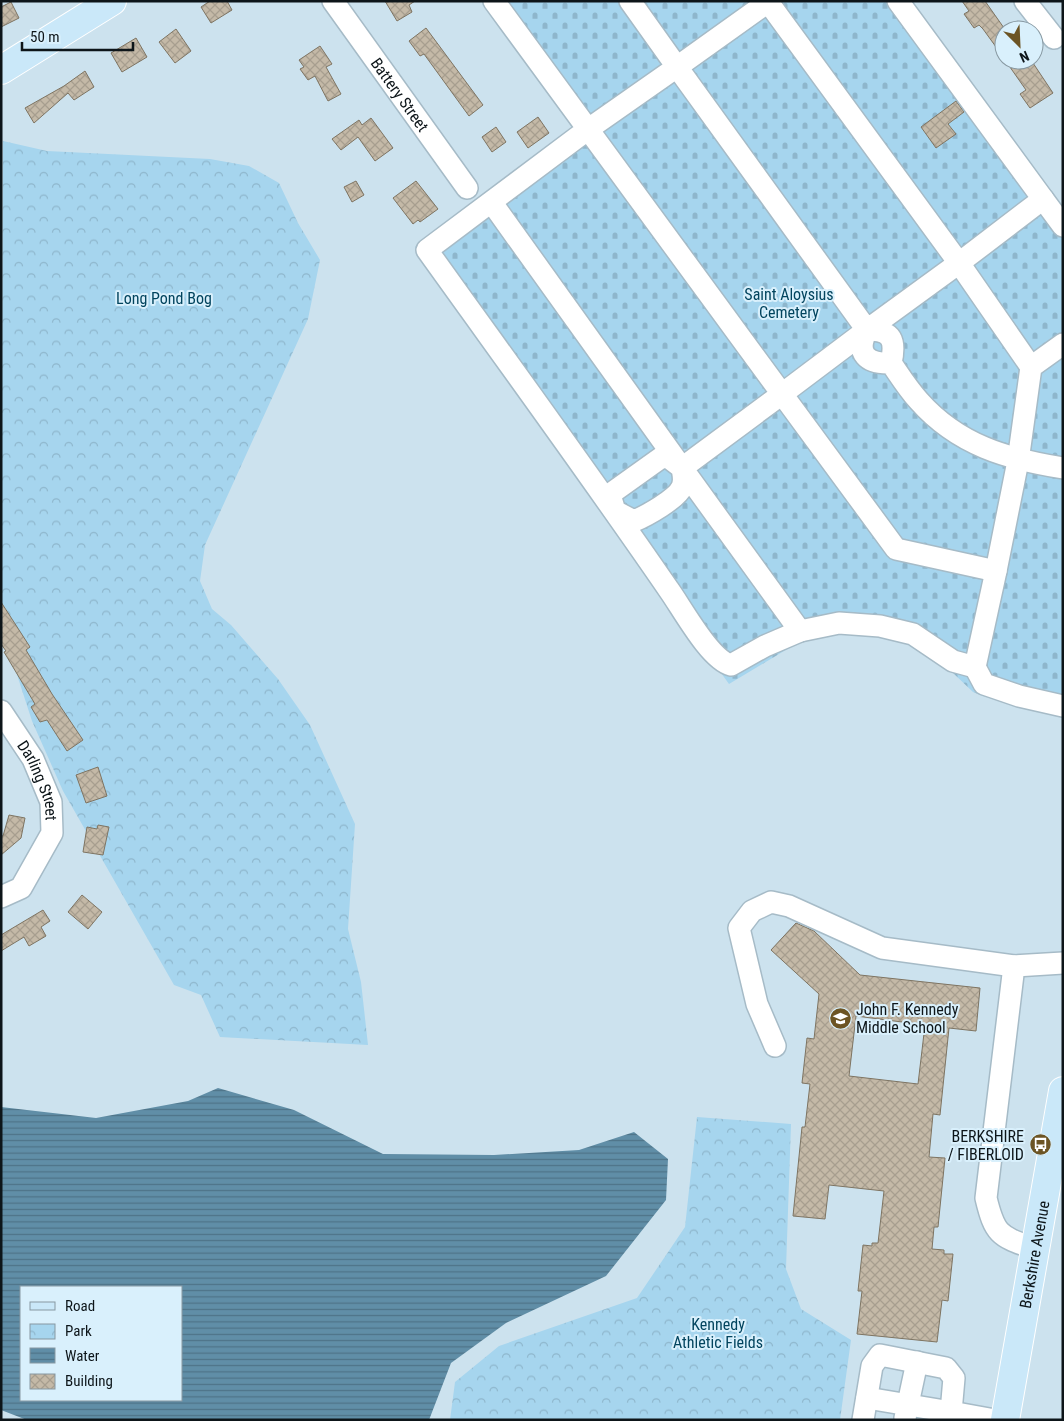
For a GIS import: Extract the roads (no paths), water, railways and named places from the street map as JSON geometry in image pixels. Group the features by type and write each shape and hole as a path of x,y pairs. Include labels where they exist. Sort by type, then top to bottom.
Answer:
{"main road":[{"path":"1,70 112,1"},
{"name":"Berkshire Avenue","path":"1005,1420 1063,1091"}],"street":[{"name":"Battery Street","path":"333,1 468,188"},
{"path":"494,1 896,549 996,571"},
{"path":"630,1 868,330"},
{"path":"898,1 1063,226"},
{"path":"1026,1 1054,38"},
{"path":"975,667 953,661 913,634 880,626 840,622 800,631 765,646 731,665 722,663 698,632 615,511 427,250 492,204 587,130 769,2 959,263 1031,367 1018,460 975,667 984,684 1019,696 1063,706"},
{"path":"682,468 1044,199"},
{"path":"492,204 800,631"},
{"path":"868,330 861,342 862,350 868,359 876,364 891,363 919,401 945,424 971,442 1018,460 1063,468"},
{"path":"1031,367 1063,344"},
{"path":"662,457 669,458 682,468 684,480 681,489 642,518 634,521 615,511 611,498 613,492 654,460 662,457"},
{"name":"Darling Street","path":"1,711 33,759 51,802 52,833 21,888 1,897"},
{"path":"775,1046 757,1004 740,928 752,911 771,902 789,906 882,948 1014,966 1063,963"},
{"path":"1014,966 986,1198 992,1222 1003,1238 1035,1250"},
{"path":"863,1420 872,1366 880,1355 946,1368 954,1378 951,1412"},
{"path":"906,1412 917,1362"},
{"path":"867,1398 906,1412 951,1412 995,1420"}],"water":[{"path":"218,1088 294,1110 383,1154 494,1155 579,1150 634,1132 668,1159 666,1200 606,1276 506,1323 451,1363 429,1420 27,1420 1,1410 1,1107 96,1118 188,1101"}],"place":[{"name":"John F. Kennedy Middle School","path":"840,1018"},
{"name":"BERKSHIRE / FIBERLOID","path":"1040,1145"}],"park label":[{"name":"Long Pond Bog","path":"164,298"},
{"name":"Saint Aloysius Cemetery","path":"789,303"},
{"name":"Kennedy Athletic Fields","path":"718,1333"}]}
